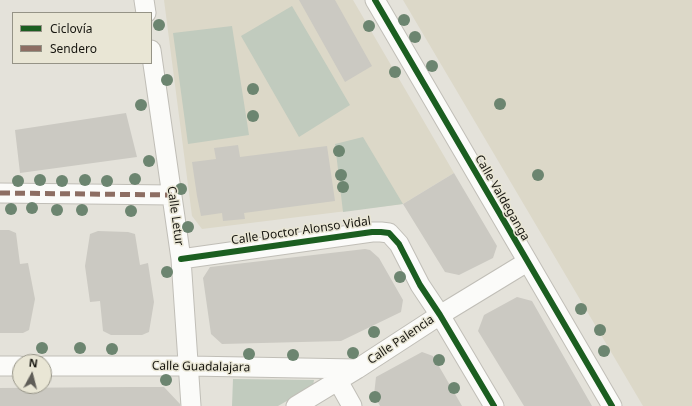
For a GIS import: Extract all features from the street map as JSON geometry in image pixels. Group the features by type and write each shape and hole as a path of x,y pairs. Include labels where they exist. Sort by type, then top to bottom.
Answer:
{"street":[{"path":"144,0 146,12"},
{"name":"Calle Valdeganga","path":"375,0 612,406"},
{"name":"Calle Letur","path":"152,57 181,259 191,406"},
{"path":"0,193 172,195"},
{"name":"Calle Doctor Alonso Vidal","path":"181,259 372,232 389,233 399,244 420,285 440,314 494,406"},
{"name":"Calle Palencia","path":"296,406 357,370 440,314 527,262"},
{"path":"0,366 12,366"},
{"name":"Calle Guadalajara","path":"52,366 188,366 357,370"},
{"path":"338,381 352,406"}],"shaded area":[{"path":"164,0 353,0 454,173 403,204 202,229 192,216"},
{"path":"403,0 692,0 692,406 643,406"},
{"path":"292,6 350,105 299,137 241,36"},
{"path":"232,26 249,135 188,144 173,33"},
{"path":"363,137 403,204 343,212 335,144"},
{"path":"233,379 314,380 313,386 278,406 232,406"}],"building":[{"path":"299,0 335,0 372,66 345,82"},
{"path":"126,113 137,157 20,173 15,130"},
{"path":"238,145 240,157 327,146 335,201 244,213 245,219 223,221 222,213 201,216 192,162 216,159 214,148"},
{"path":"454,173 497,246 493,258 459,275 445,272 403,204"},
{"path":"0,230 9,230 16,233 20,264 28,263 35,299 29,330 23,333 0,333"},
{"path":"98,231 128,232 135,234 140,265 148,263 154,302 149,332 142,335 111,335 103,331 100,301 90,302 85,266 90,234"},
{"path":"365,249 370,250 379,258 403,300 401,312 341,341 222,344 211,334 203,278 210,267"},
{"path":"517,297 532,301 592,406 524,406 478,331 484,315"},
{"path":"422,352 433,356 462,406 380,406 374,395 376,377"},
{"path":"164,387 180,404 180,406 0,406 0,388 12,388 12,394 52,394 52,388"}],"marked path":[{"path":"0,193 172,195"}],"cycle path":[{"path":"375,0 612,406"},
{"path":"181,259 372,232 389,233 399,244 420,285 440,315 494,406"}]}
